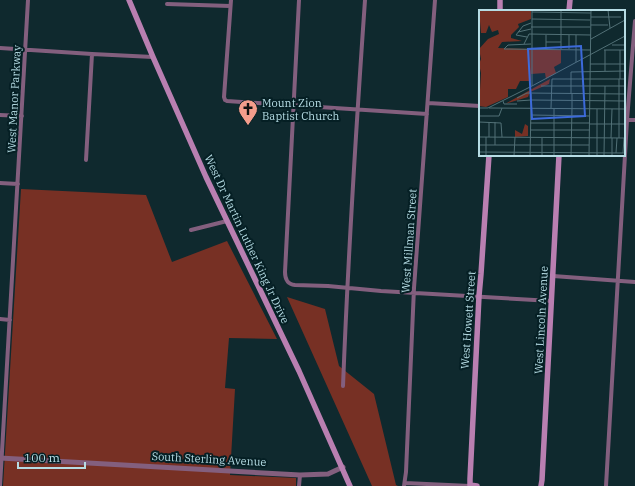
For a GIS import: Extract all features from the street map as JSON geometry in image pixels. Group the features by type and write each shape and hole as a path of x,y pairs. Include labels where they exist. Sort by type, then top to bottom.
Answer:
{"main road":[{"name":"West Dr Martin Luther King Jr Drive","path":"129,0 195,153 299,371 350,486"},
{"path":"569,10 570,0"},
{"name":"West Howett Street","path":"470,486 479,296 489,156"},
{"name":"West Lincoln Avenue","path":"541,486 559,156"},
{"path":"470,486 478,486"}],"street":[{"name":"West Manor Parkway","path":"0,486 28,0"},
{"path":"231,0 225,100 427,114"},
{"path":"299,0 285,272 287,282 295,285 552,301"},
{"path":"343,386 346,288 365,0"},
{"name":"West Millman Street","path":"404,484 407,465 414,292 434,0"},
{"path":"167,4 230,6"},
{"path":"625,140 635,21"},
{"path":"0,48 153,56"},
{"path":"86,160 92,54"},
{"path":"428,103 479,106"},
{"path":"0,115 22,116"},
{"path":"626,120 635,120"},
{"path":"606,486 624,156"},
{"path":"0,183 18,184"},
{"path":"191,230 227,222"},
{"path":"553,276 635,282"},
{"path":"0,319 10,320"},
{"path":"0,389 5,390"},
{"name":"South Sterling Avenue","path":"1,458 300,475 328,474 342,467"},
{"path":"299,486 300,475"},
{"path":"404,484 470,486"}],"shaded area":[{"path":"21,189 146,195 172,262 227,241 277,339 229,338 225,388 235,389 230,475 296,478 296,486 3,486"},
{"path":"287,297 325,309 339,366 374,394 396,485 398,486 372,486"}],"place":[{"name":"Mount Zion Baptist Church","path":"248,126"}]}
